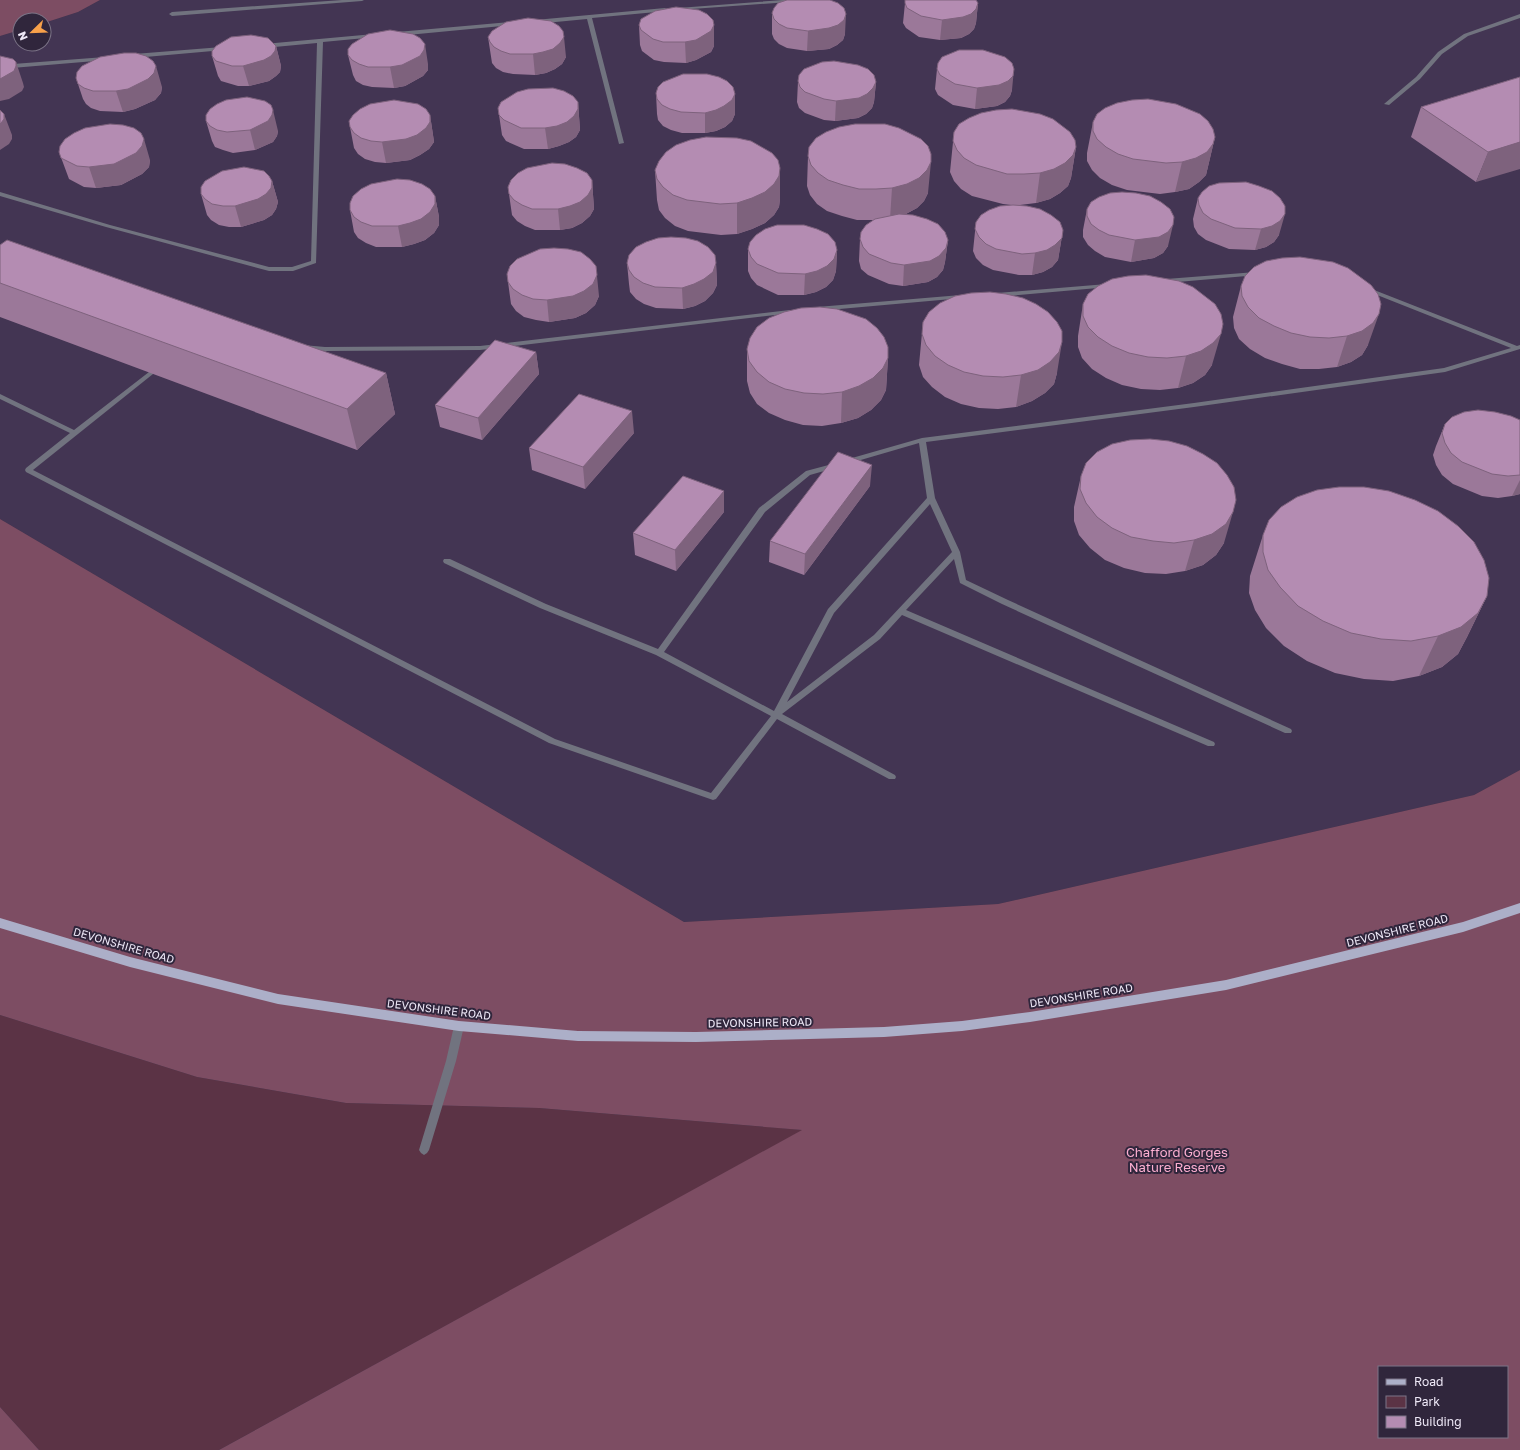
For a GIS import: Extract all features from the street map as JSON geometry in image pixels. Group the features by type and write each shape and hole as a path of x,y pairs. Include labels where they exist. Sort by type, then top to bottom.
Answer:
{"main road":[{"name":"DEVONSHIRE ROAD","path":"0,922 130,962 278,999 458,1026 578,1036 696,1037 884,1032 962,1026 1030,1017 1226,985 1464,927 1520,908"}],"lane":[{"path":"172,14 362,0"},
{"path":"527,22 804,0"},
{"path":"589,17 621,143"},
{"path":"1387,104 1418,78 1440,53 1466,35 1517,17 1520,21"},
{"path":"394,34 519,23"},
{"path":"254,46 380,35"},
{"path":"0,194 108,226 269,269 293,269 314,262 320,41"},
{"path":"128,57 232,48"},
{"path":"0,67 113,58"},
{"path":"1159,282 1262,274"},
{"path":"992,295 1111,286"},
{"path":"1365,289 1518,348"},
{"path":"810,310 968,297"},
{"path":"293,347 325,349 480,348 794,312"},
{"path":"659,653 762,510 808,473 922,440 1194,405 1445,370 1518,348"},
{"path":"151,373 28,470 552,741 713,797 776,715 831,611 932,498"},
{"path":"0,396 75,433"},
{"path":"922,440 932,498 956,552 963,581 1005,602 1288,731"},
{"path":"776,715 877,637 956,552"},
{"path":"447,561 543,606 659,653 892,778"},
{"path":"901,611 1211,744"},
{"path":"424,1150 451,1061 458,1026"}],"shaded area":[{"path":"100,0 1520,0 1520,770 1474,795 998,904 684,922 0,519 0,36 12,32 12,52 52,52 52,20 78,12"}],"green space":[{"path":"0,0 100,0 78,12 52,20 52,12 12,12 12,32 0,36"},
{"name":"Chafford Gorges Nature Reserve","path":"0,519 684,922 998,904 1474,795 1520,770 1520,1450 219,1450 802,1130 539,1108 346,1103 197,1077 0,1015"},
{"path":"0,1015 197,1077 346,1103 539,1108 803,1130 219,1450 39,1450 0,1407"},
{"path":"0,1407 39,1450 0,1450"}],"building":[{"path":"787,0 830,0 838,3 844,8 846,14 844,20 838,25 829,28 808,31 787,28 779,24 774,19 772,13 778,3"},
{"path":"905,0 976,0 978,3 976,9 971,14 963,17 942,20 921,16 907,8"},
{"path":"676,7 699,10 707,14 713,20 714,25 711,31 696,40 685,42 663,42 653,39 641,30 639,25 641,19 655,11"},
{"path":"528,18 551,21 559,26 563,31 564,37 553,49 533,54 510,54 494,47 490,42 488,37 492,31 506,22"},
{"path":"390,30 413,34 420,38 425,44 424,50 420,56 402,65 390,67 368,67 352,60 348,55 348,49 352,44 368,34"},
{"path":"251,35 268,38 276,46 275,51 271,56 264,60 243,66 232,66 216,61 212,56 212,51 216,46 231,37"},
{"path":"959,50 983,50 1005,57 1012,63 1014,69 1013,76 1008,81 999,85 977,88 955,84 940,75 937,69 938,63 942,57"},
{"path":"124,53 136,53 146,56 153,61 156,66 154,73 148,79 128,89 116,91 93,91 78,84 76,78 77,72 82,66 100,57"},
{"path":"0,56 13,59 16,62 16,66 14,71 0,79"},
{"path":"834,61 858,65 868,69 874,75 876,82 873,88 867,94 859,98 836,101 824,99 805,92 800,87 798,81 799,75 804,69 822,62"},
{"path":"683,74 707,74 719,77 727,81 733,87 735,94 732,100 724,106 705,113 681,112 662,105 657,99 656,93 658,87 663,82"},
{"path":"1520,77 1520,142 1488,152 1421,107"},
{"path":"553,88 564,91 573,96 578,102 578,109 574,116 567,122 557,126 545,128 521,128 504,120 499,115 498,108 501,102 517,92 528,89"},
{"path":"247,97 265,101 271,105 273,110 268,121 250,130 227,132 217,130 210,126 206,121 206,115 210,109 217,104 226,100"},
{"path":"1148,99 1176,104 1200,114 1208,121 1213,129 1215,137 1213,144 1207,152 1196,158 1182,162 1166,163 1133,159 1118,154 1106,147 1097,139 1093,131 1093,122 1097,114 1105,108 1117,103"},
{"path":"394,100 418,104 426,109 430,115 430,122 426,128 417,135 406,139 382,142 361,138 354,133 350,127 349,121 360,109 370,104"},
{"path":"1012,109 1040,114 1053,119 1070,132 1075,140 1076,147 1073,155 1065,163 1054,169 1040,173 1007,174 976,165 964,158 957,150 953,141 954,132 959,124 981,113"},
{"path":"0,110 4,114 4,119 0,124"},
{"path":"110,124 134,128 141,133 144,139 142,146 136,153 114,164 89,167 77,166 61,158 59,152 60,146 65,139 85,128"},
{"path":"855,124 885,124 899,128 921,139 928,146 931,154 931,162 927,170 919,178 907,184 892,188 859,189 828,180 818,173 811,165 808,156 809,147 816,138 826,132 839,127"},
{"path":"706,137 737,138 751,141 772,153 778,160 780,168 779,176 774,184 765,192 737,203 720,204 687,200 673,195 663,187 657,179 655,170 659,161 666,152 676,145 690,140"},
{"path":"552,163 565,164 587,173 592,180 592,188 588,195 580,202 558,209 532,209 514,200 509,194 508,187 511,180 518,173 527,168"},
{"path":"244,167 264,171 269,176 272,181 271,188 266,194 258,199 235,206 223,206 212,204 201,194 201,187 205,181 222,171"},
{"path":"397,179 410,180 422,184 430,189 435,196 435,204 430,212 421,219 398,226 372,226 361,222 354,217 350,210 350,203 353,196 361,189 371,184"},
{"path":"1246,182 1272,191 1280,198 1285,206 1285,214 1280,221 1272,226 1261,229 1235,228 1211,219 1203,213 1199,205 1198,198 1209,186 1219,183"},
{"path":"1122,192 1150,196 1170,209 1174,217 1173,225 1168,232 1159,237 1135,240 1109,235 1091,224 1087,216 1087,209 1091,202 1110,193"},
{"path":"1013,205 1040,209 1051,215 1060,222 1063,230 1062,238 1047,250 1035,253 1022,254 996,249 986,244 979,237 975,229 976,222 981,215 989,210 1000,206"},
{"path":"899,214 913,215 938,224 945,232 948,240 946,248 939,256 930,261 904,265 891,263 869,254 863,247 860,239 861,232 866,225 875,219"},
{"path":"777,225 804,225 828,234 835,242 837,250 834,259 827,266 817,271 805,274 778,273 757,264 751,257 748,249 750,242 756,235 765,229"},
{"path":"658,238 686,238 698,241 708,247 715,255 716,263 713,272 704,279 682,288 655,287 643,283 634,277 629,270 627,263 629,255 636,247"},
{"path":"7,240 386,373 347,409 0,283 0,245"},
{"path":"554,248 581,252 590,259 596,266 597,275 593,284 584,291 573,296 547,300 533,299 522,295 513,289 508,282 507,274 510,266 517,259 540,249"},
{"path":"1300,257 1333,262 1348,268 1371,285 1378,294 1381,304 1379,314 1373,323 1362,331 1347,336 1329,338 1310,337 1291,333 1259,318 1248,307 1242,296 1241,286 1245,276 1254,267 1266,261"},
{"path":"1146,275 1179,281 1193,287 1215,304 1221,314 1223,324 1221,334 1213,343 1201,351 1186,356 1167,358 1148,357 1129,353 1112,346 1098,337 1088,327 1083,316 1083,304 1088,294 1098,286 1112,279"},
{"path":"990,292 1023,298 1048,312 1057,322 1062,331 1062,342 1059,352 1050,362 1038,370 1021,375 1003,377 983,376 964,372 948,365 935,356 926,345 922,334 923,322 929,312 940,303 955,296"},
{"path":"820,307 837,309 866,319 877,328 884,337 888,347 888,358 883,368 873,378 859,386 842,392 823,394 804,393 785,389 769,382 757,372 749,361 747,349 750,338 757,327 769,318 784,312 801,308"},
{"path":"495,340 536,352 478,418 435,405"},
{"path":"579,394 632,411 583,467 529,448"},
{"path":"1478,410 1495,412 1520,420 1520,475 1508,476 1492,474 1462,462 1451,453 1445,443 1442,433 1445,424 1452,417 1464,412"},
{"path":"1150,439 1169,441 1187,446 1217,463 1227,475 1234,487 1236,500 1233,512 1226,524 1212,534 1194,540 1174,543 1131,537 1112,528 1097,517 1086,503 1080,489 1081,476 1086,463 1097,452 1112,444 1130,440"},
{"path":"838,452 872,465 805,554 770,541"},
{"path":"683,476 724,491 675,550 633,533"},
{"path":"1339,487 1364,487 1389,491 1415,500 1438,511 1458,526 1474,542 1484,560 1489,578 1487,596 1478,613 1461,627 1438,636 1411,641 1381,639 1351,633 1323,621 1298,606 1280,587 1268,570 1263,552 1263,535 1269,520 1281,507 1297,497 1317,490"}]}
